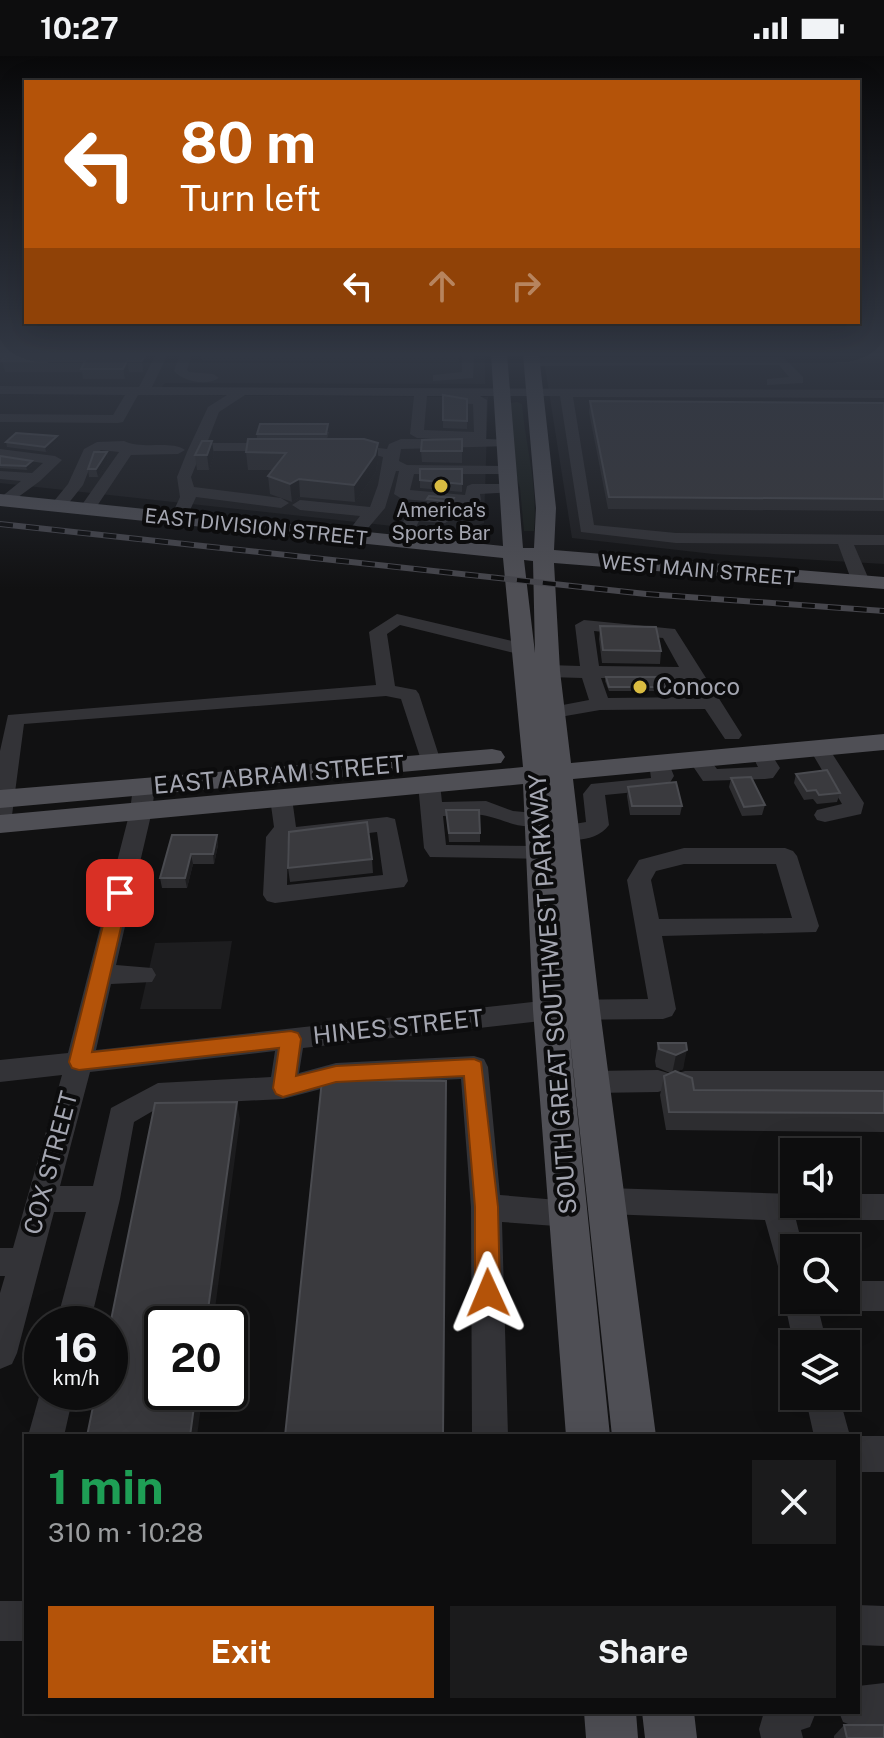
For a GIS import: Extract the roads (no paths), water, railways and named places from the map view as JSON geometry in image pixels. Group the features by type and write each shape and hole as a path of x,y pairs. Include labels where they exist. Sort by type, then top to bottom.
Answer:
{"main road":[{"name":"SOUTH GREAT SOUTHWEST PARKWAY","path":"505,432 522,649 547,763"},
{"name":"SOUTH GREAT SOUTHWEST PARKWAY","path":"538,432 546,508 542,556 548,671 554,712 547,763 547,835 567,1010 569,1214 588,1434"},
{"name":"EAST DIVISION STREET","path":"3,500 513,553"},
{"path":"437,546 482,537 510,520"},
{"name":"WEST MAIN STREET","path":"513,553 884,583"},
{"path":"547,763 660,763 699,759 884,721"},
{"path":"547,763 732,735 767,746 819,748 884,742"},
{"name":"EAST ABRAM STREET","path":"142,799 281,798 430,785 547,763"},
{"name":"EAST ABRAM STREET","path":"1,811 142,799 430,785"},
{"name":"SOUTH GREAT SOUTHWEST PARKWAY","path":"567,1010 593,1082 634,1434"},
{"path":"610,1714 612,1738"},
{"path":"668,1714 671,1738"}],"street":[{"path":"178,519 188,497 184,477 204,432"},
{"path":"417,432 481,436 480,432"},
{"path":"572,432 587,529 633,535 884,540"},
{"path":"506,443 401,443 394,447 392,461 395,466 407,469 508,480"},
{"path":"58,506 75,485 89,452 97,446 109,445 124,445 126,451"},
{"path":"198,449 292,448"},
{"path":"333,448 374,449 390,455 389,476 373,512 363,518 352,537"},
{"path":"126,451 178,450"},
{"path":"87,509 126,451"},
{"path":"0,453 55,460 3,500"},
{"path":"540,455 576,455"},
{"path":"407,469 402,494 473,500 472,489 508,480"},
{"path":"0,475 35,478"},
{"path":"186,491 281,503"},
{"path":"300,505 373,512"},
{"path":"401,542 414,516 445,518"},
{"path":"586,521 662,522"},
{"path":"844,540 861,582"},
{"path":"386,690 378,632 397,619 522,649"},
{"path":"600,704 590,672 584,625 669,633 732,735"},
{"path":"548,671 692,673"},
{"path":"1,811 15,719 386,690 409,694 430,785 438,852 585,832 598,825 594,794 599,789 658,784 663,776 660,763"},
{"path":"554,712 600,704 711,703"},
{"path":"819,748 853,803 853,809 825,815"},
{"path":"430,785 547,835"},
{"path":"277,837 387,824 396,881 275,895 277,837 285,829 281,798"},
{"name":"COX STREET","path":"0,1353 12,1262 42,1199 79,1062 142,799"},
{"path":"684,856 785,856 807,926 648,928 639,880 647,865 684,856"},
{"name":"HINES STREET","path":"11,1070 567,1010 663,1009 648,928"},
{"path":"100,974 143,975"},
{"path":"283,1088 291,1039"},
{"path":"78,1306 105,1199 121,1116 158,1094 283,1088 336,1074 474,1067 486,1207 490,1434"},
{"path":"593,1082 884,1082"},
{"path":"42,1199 105,1199"},
{"path":"607,1201 884,1207"},
{"path":"486,1207 569,1214"},
{"path":"777,1207 784,1234"},
{"path":"860,1296 884,1296"},
{"path":"46,1434 52,1410"},
{"path":"826,1410 832,1434"},
{"path":"860,1454 884,1454"},
{"path":"0,1621 24,1621"},
{"path":"860,1625 884,1626"},
{"path":"860,1707 884,1704"},
{"path":"782,1738 780,1729 784,1715 788,1714"}],"railway":[{"path":"0,524 646,594 884,611"}],"place":[{"name":"America's Sports Bar","path":"441,486"},
{"name":"Conoco","path":"640,687"}]}
